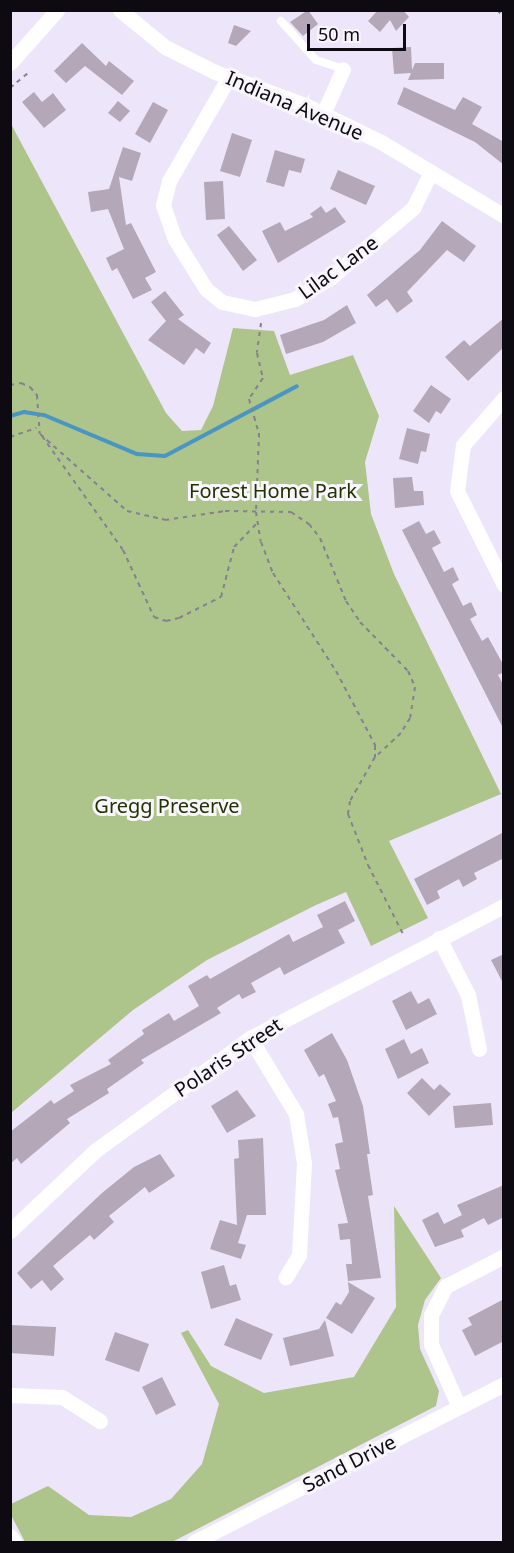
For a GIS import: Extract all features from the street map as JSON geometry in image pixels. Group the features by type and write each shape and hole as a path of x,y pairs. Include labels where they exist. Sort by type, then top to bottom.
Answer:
{"street":[{"path":"10,63 57,10"},
{"name":"Indiana Avenue","path":"120,10 165,47 229,77 322,114 431,172 504,216"},
{"path":"322,114 343,69"},
{"name":"Lilac Lane","path":"229,77 170,181 164,205 175,238 206,289 222,302 255,309 295,299 330,278 413,208 431,172"},
{"path":"504,398 463,446 456,491 504,585"},
{"name":"Polaris Street","path":"10,1231 96,1150 250,1038 504,906"},
{"path":"439,938 468,995 479,1049"},
{"path":"250,1038 296,1114 304,1163 299,1255 286,1277"},
{"path":"459,1407 431,1344 431,1315 446,1286 504,1256"},
{"name":"Sand Drive","path":"194,1542 504,1384"},
{"path":"10,1395 62,1397 100,1421"},
{"path":"10,1536 14,1542"}],"lane":[{"path":"280,21 316,60 343,69"}],"path":[{"path":"497,10 504,17"},
{"path":"10,88 28,73"},
{"path":"269,320 260,323 257,353 263,378 252,392 251,406 259,433 256,512 258,523 273,573 336,671 375,745 375,757"},
{"path":"10,385 21,383 30,387 37,395 37,427 40,434 123,550 154,617 166,621 179,618 221,597 234,547 258,523"},
{"path":"10,437 37,427"},
{"path":"40,434 104,493 127,511 145,518 165,520 225,511 291,512 309,524 320,538 346,601 360,622 408,671 415,687 410,718 401,733 375,757 350,801 348,814 368,864 404,936"}],"green space":[{"path":"11,124 166,413 182,431 201,430 213,406 233,328 274,331 290,375 353,355 379,416 365,462 371,514 394,574 501,794 389,841 428,918 371,946 346,892 316,905 207,960 133,1010 11,1113"},
{"path":"394,1206 441,1278 425,1300 418,1325 420,1349 439,1391 436,1406 172,1542 25,1542 11,1515 11,1504 48,1486 89,1515 131,1517 171,1499 202,1464 219,1404 181,1333 188,1330 211,1366 264,1393 354,1377 396,1307"}],"building":[{"path":"308,10 318,24 303,36 290,22"},
{"path":"378,10 403,10 409,17 396,31 390,20 380,32 368,21"},
{"path":"234,25 251,31 236,46 228,43"},
{"path":"82,43 106,66 109,61 134,81 122,95 85,66 66,83 54,71"},
{"path":"411,47 412,70 415,63 444,63 444,79 408,80 411,73 394,74 392,48"},
{"path":"404,87 455,110 463,97 482,107 472,124 504,142 504,165 475,142 397,104"},
{"path":"34,92 42,102 53,93 66,110 44,128 22,102"},
{"path":"118,101 130,111 120,122 108,113"},
{"path":"153,102 168,110 150,143 135,134"},
{"path":"232,133 252,140 240,177 220,171"},
{"path":"123,147 141,153 132,181 119,177 126,225 131,223 156,272 145,278 152,290 133,299 117,268 112,271 106,258 124,249 108,209 91,212 88,192 109,189"},
{"path":"275,150 305,159 301,173 289,170 284,187 266,182"},
{"path":"338,170 375,186 366,205 330,189"},
{"path":"223,181 225,219 206,220 204,182"},
{"path":"321,206 326,213 335,207 346,222 278,263 262,231 280,222 285,231 313,217 310,214"},
{"path":"442,221 476,246 464,262 447,250 407,292 413,301 397,313 387,299 376,307 367,295 420,250"},
{"path":"229,226 257,260 243,271 217,235"},
{"path":"165,291 184,315 178,319 211,343 204,354 196,348 184,365 148,340 166,321 151,302"},
{"path":"347,305 356,323 323,342 286,354 280,335 324,320"},
{"path":"504,318 504,347 468,381 445,357 464,340 470,346"},
{"path":"431,385 451,399 441,414 436,411 429,423 413,411"},
{"path":"407,428 430,434 426,452 421,451 418,464 399,459"},
{"path":"412,477 414,491 423,491 424,505 395,508 393,478"},
{"path":"419,521 426,534 434,530 441,543 432,548 444,572 453,567 459,580 452,584 463,606 471,602 477,615 470,619 482,641 488,637 504,666 504,672 498,675 504,686 504,730 402,530"},
{"path":"504,832 504,858 474,873 477,879 463,887 459,879 437,891 440,898 427,905 414,879"},
{"path":"345,901 355,921 338,930 345,943 284,975 280,967 251,983 256,992 242,999 239,994 217,1008 221,1013 141,1060 144,1063 107,1089 109,1093 67,1119 70,1123 21,1164 17,1158 10,1164 10,1132 51,1100 54,1104 74,1091 70,1085 111,1064 108,1060 144,1034 142,1030 169,1013 174,1021 199,1006 188,986 207,975 210,979 289,934 293,942 323,927 317,915"},
{"path":"504,954 504,985 491,960"},
{"path":"411,991 418,1004 429,998 437,1014 406,1030 392,1001"},
{"path":"332,1033 347,1060 363,1106 373,1195 368,1196 381,1278 348,1281 346,1264 352,1264 350,1239 340,1240 338,1224 348,1223 335,1170 340,1169 335,1144 343,1142 338,1117 333,1118 328,1104 336,1101 324,1074 319,1077 304,1050"},
{"path":"404,1039 411,1054 422,1048 429,1063 398,1079 385,1049"},
{"path":"422,1078 434,1090 440,1084 451,1094 429,1116 407,1093"},
{"path":"237,1090 256,1116 227,1133 211,1106"},
{"path":"491,1103 493,1125 455,1128 453,1106"},
{"path":"263,1138 266,1215 247,1215 238,1243 246,1245 241,1259 210,1249 220,1220 237,1225 234,1159 239,1158 238,1140"},
{"path":"160,1154 175,1176 149,1193 145,1187 109,1216 114,1222 94,1240 90,1235 53,1266 64,1279 51,1291 42,1280 31,1289 17,1273 102,1193 134,1167"},
{"path":"504,1185 504,1217 488,1225 484,1218 461,1230 464,1237 435,1247 422,1220 438,1212 444,1224 462,1215 457,1205"},
{"path":"224,1265 230,1286 236,1284 241,1300 211,1309 201,1272"},
{"path":"348,1282 375,1298 352,1334 326,1318 336,1302 341,1305 349,1292"},
{"path":"504,1299 504,1341 475,1356 462,1330 472,1325 468,1318"},
{"path":"236,1318 273,1334 261,1360 224,1345"},
{"path":"325,1320 334,1356 290,1366 283,1338 319,1329"},
{"path":"10,1325 56,1327 54,1356 10,1353"},
{"path":"115,1332 149,1344 139,1372 105,1360"},
{"path":"162,1377 176,1405 156,1415 142,1387"}],"waterway":[{"path":"10,416 24,412 44,415 137,454 165,456 297,386"}],"park label":[{"name":"Forest Home Park","path":"273,490"},
{"name":"Gregg Preserve","path":"167,805"}]}
